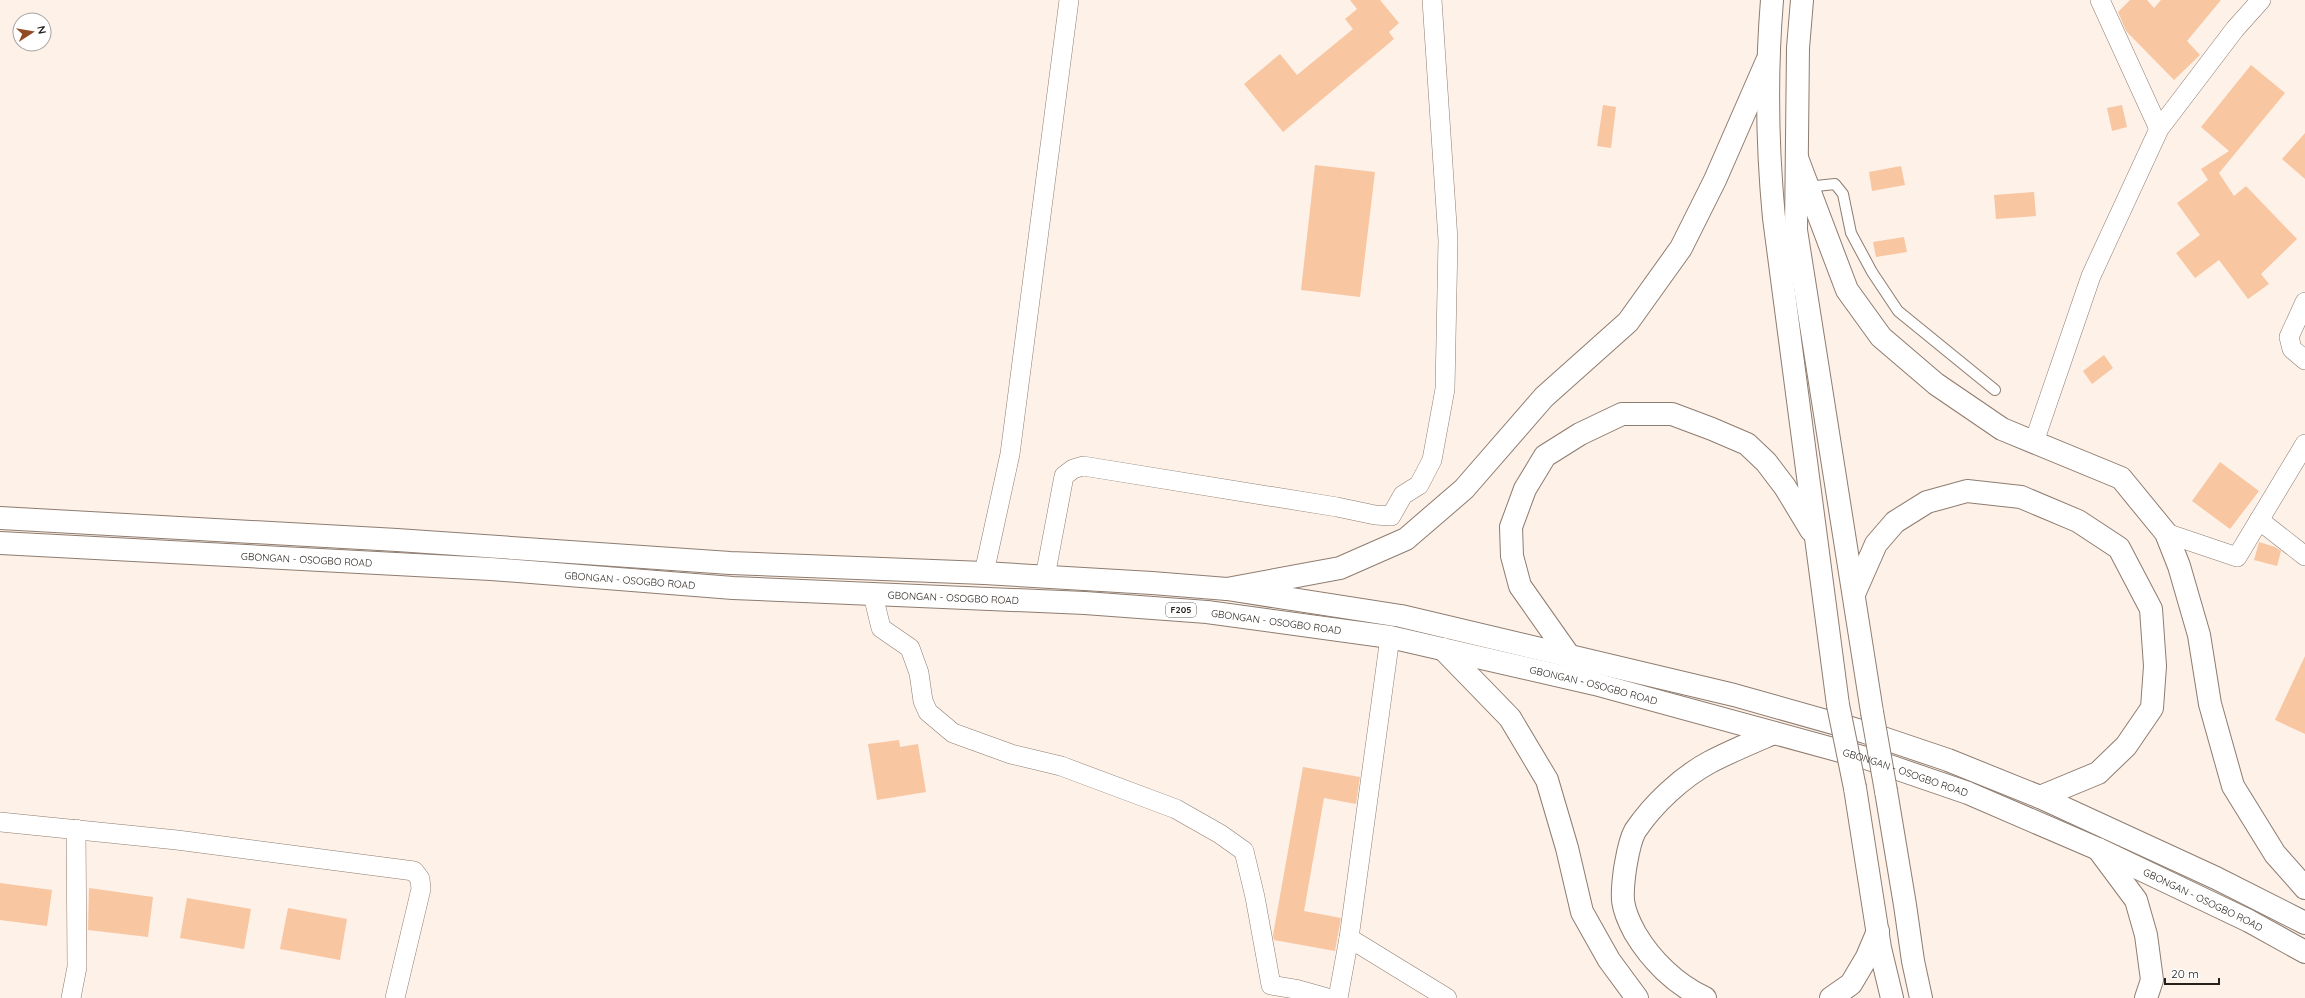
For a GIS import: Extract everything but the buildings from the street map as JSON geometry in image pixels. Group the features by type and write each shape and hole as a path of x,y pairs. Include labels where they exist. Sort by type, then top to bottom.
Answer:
{"main road":[{"path":"1772,0 1767,61 1770,173 1774,218 1838,705 1855,788 1878,931 1892,998"},
{"path":"1802,0 1798,48 1796,230 1872,712 1906,905 1913,961 1921,998"},
{"path":"1227,589 1340,568 1406,539 1464,489 1544,397 1628,322 1681,248 1716,180 1767,61"},
{"path":"1797,158 1847,290 1882,337 1936,384 2002,429 2121,478 2166,533 2179,566 2199,634 2210,704 2233,786 2275,854 2305,888"},
{"path":"1570,657 1520,586 1512,556 1511,527 1525,488 1545,456 1580,434 1622,414 1672,414 1747,444 1766,462 1785,487 1816,537"},
{"path":"1854,594 1876,544 1895,522 1926,502 1966,491 2022,497 2078,521 2119,548 2151,609 2155,666 2152,708 2126,746 2098,773 2040,797"},
{"path":"0,518 389,540 730,563 984,573 1227,589 1401,616 1734,695 1865,732 1948,760 2040,797 2216,878 2305,923"},
{"name":"GBONGAN - OSOGBO ROAD","path":"0,542 491,569 733,588 1085,603 1207,612 1390,638 1595,684 1866,758 1968,793 2098,849 2248,921 2305,952"},
{"path":"1443,649 1510,718 1547,780 1567,848 1582,912 1609,960 1637,998"},
{"path":"1705,998 1689,991 1667,972 1643,947 1633,929 1627,917 1621,897 1627,857 1634,833 1668,793 1709,762 1774,733"},
{"path":"2098,849 2136,900 2146,935 2152,980 2146,998"},
{"path":"1831,998 1851,984 1867,957 1878,931"}],"street":[{"path":"984,573 1010,454 1069,0"},
{"path":"1045,577 1064,476 1072,469 1083,466 1337,507 1376,515 1391,516 1404,495 1419,485 1432,460 1439,428 1446,389 1448,331 1448,240 1432,0"},
{"path":"2100,0 2159,128"},
{"path":"2034,442 2091,276 2159,128 2235,29 2261,0"},
{"path":"2305,302 2289,337 2292,349 2305,360"},
{"path":"2166,533 2237,557 2305,444"},
{"path":"2259,520 2305,556"},
{"path":"873,595 881,628 910,648 919,673 923,701 928,712 953,732 1011,754 1061,766 1176,809 1220,834 1244,852 1255,896 1271,985 1295,989 1327,998"},
{"path":"1338,998 1349,938 1390,638"},
{"path":"0,822 76,829 414,871 420,879 421,889 395,998"},
{"path":"71,998 77,967 76,829"},
{"path":"1349,938 1447,998"}],"lane":[{"path":"1807,187 1835,184 1843,194 1851,233 1872,272 1898,311 1995,390"}]}
